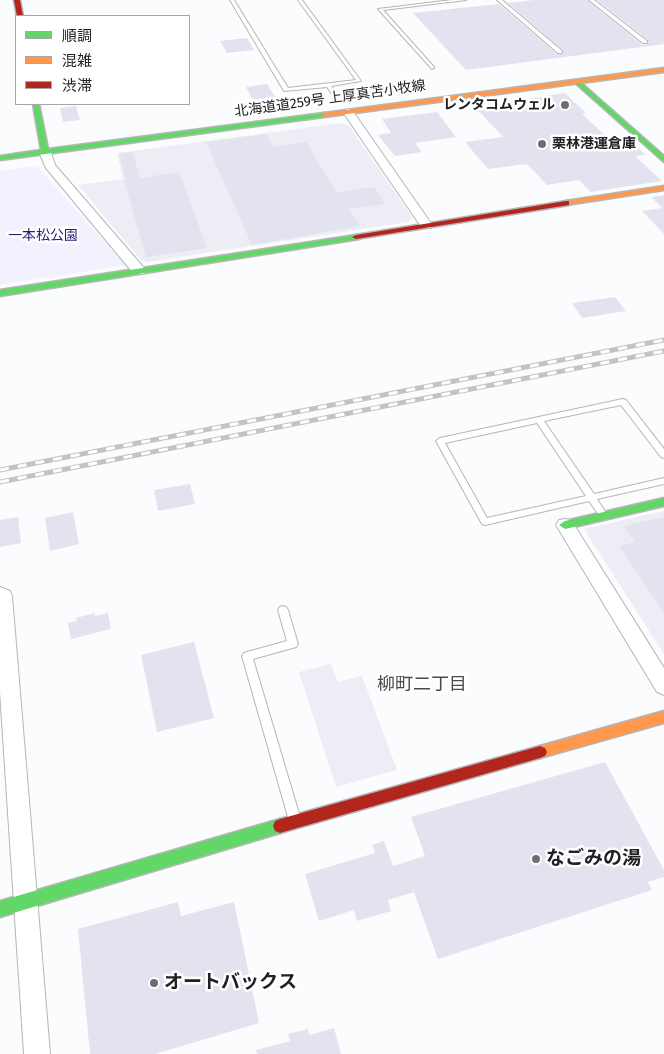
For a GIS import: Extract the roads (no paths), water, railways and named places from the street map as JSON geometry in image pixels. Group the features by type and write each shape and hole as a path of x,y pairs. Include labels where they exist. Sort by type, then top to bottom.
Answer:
{"street":[{"path":"17,0 20,15"},
{"path":"637,62 664,58"},
{"name":"北海道道259号 上厚真苫小牧線","path":"0,158 43,143 348,112 664,70"},
{"path":"576,81 664,160"},
{"path":"36,105 43,143 50,166 139,271"},
{"path":"348,112 426,225"},
{"path":"0,293 664,188"},
{"path":"664,502 565,525 664,686"},
{"path":"0,594 3,605 37,1054"},
{"path":"0,909 295,822 664,717"}],"lane":[{"path":"232,0 286,90 359,81 300,0"},
{"path":"432,68 380,8 464,0"},
{"path":"499,0 560,52"},
{"path":"591,0 645,42"},
{"path":"328,85 340,100"},
{"path":"664,455 623,402 440,441 486,522 664,481"},
{"path":"539,420 604,516"},
{"path":"283,610 293,644 247,656 295,822"}],"railway":[{"path":"0,470 664,340"},
{"path":"0,482 664,351"}],"place":[{"name":"レンタコムウェル","path":"565,105"},
{"name":"栗林港運倉庫","path":"542,144"},
{"name":"なごみの湯","path":"536,859"},
{"name":"オートバックス","path":"154,983"}],"district":[{"name":"柳町二丁目","path":"422,685"}],"park label":[{"name":"一本松公園","path":"43,236"}]}
